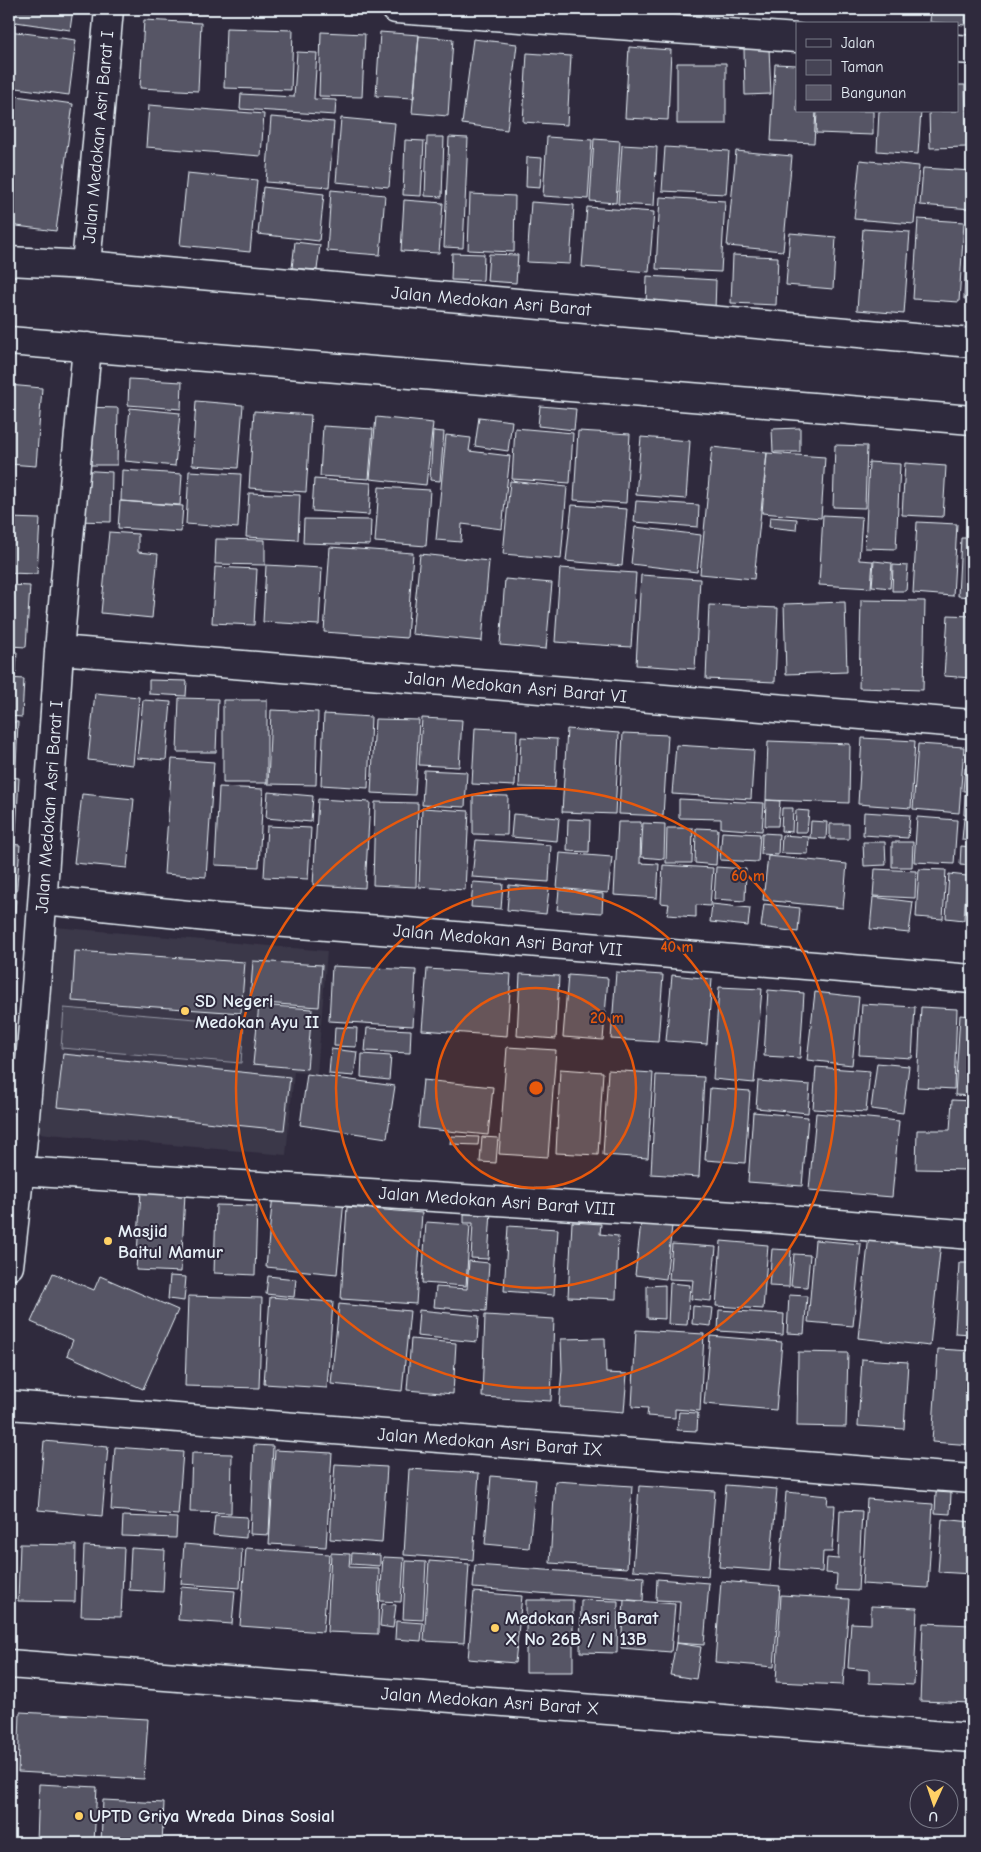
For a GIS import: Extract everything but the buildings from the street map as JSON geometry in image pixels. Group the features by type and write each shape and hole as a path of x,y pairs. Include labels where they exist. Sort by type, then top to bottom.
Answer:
{"street":[{"name":"Jalan Medokan Asri Barat I","path":"86,265 109,9"},
{"path":"396,9 796,38"},
{"path":"958,49 972,50"},
{"name":"Jalan Medokan Asri Barat","path":"9,261 86,265 972,343"},
{"path":"9,341 972,420"},
{"name":"Jalan Medokan Asri Barat I","path":"9,1266 20,1171 44,900 59,650 87,347"},
{"name":"Jalan Medokan Asri Barat VI","path":"59,650 972,724"},
{"name":"Jalan Medokan Asri Barat VII","path":"44,900 217,918 417,932 972,979"},
{"name":"Jalan Medokan Asri Barat VIII","path":"20,1171 766,1218 972,1235"},
{"name":"Jalan Medokan Asri Barat IX","path":"9,1405 972,1479"},
{"name":"Jalan Medokan Asri Barat X","path":"9,1664 972,1738"}],"shaded area":[{"name":"SD Negeri Medokan Ayu II","path":"55,927 327,951 317,1074 294,1072 286,1155 37,1133"}],"green space":[{"path":"64,1008 244,1023 241,1063 61,1048"}],"place":[{"name":"SD Negeri Medokan Ayu II","path":"185,1011"},
{"name":"Masjid Baitul Mamur","path":"108,1241"},
{"name":"Medokan Asri Barat X No 26B / N 13B","path":"495,1628"},
{"name":"UPTD Griya Wreda Dinas Sosial","path":"79,1816"}]}
